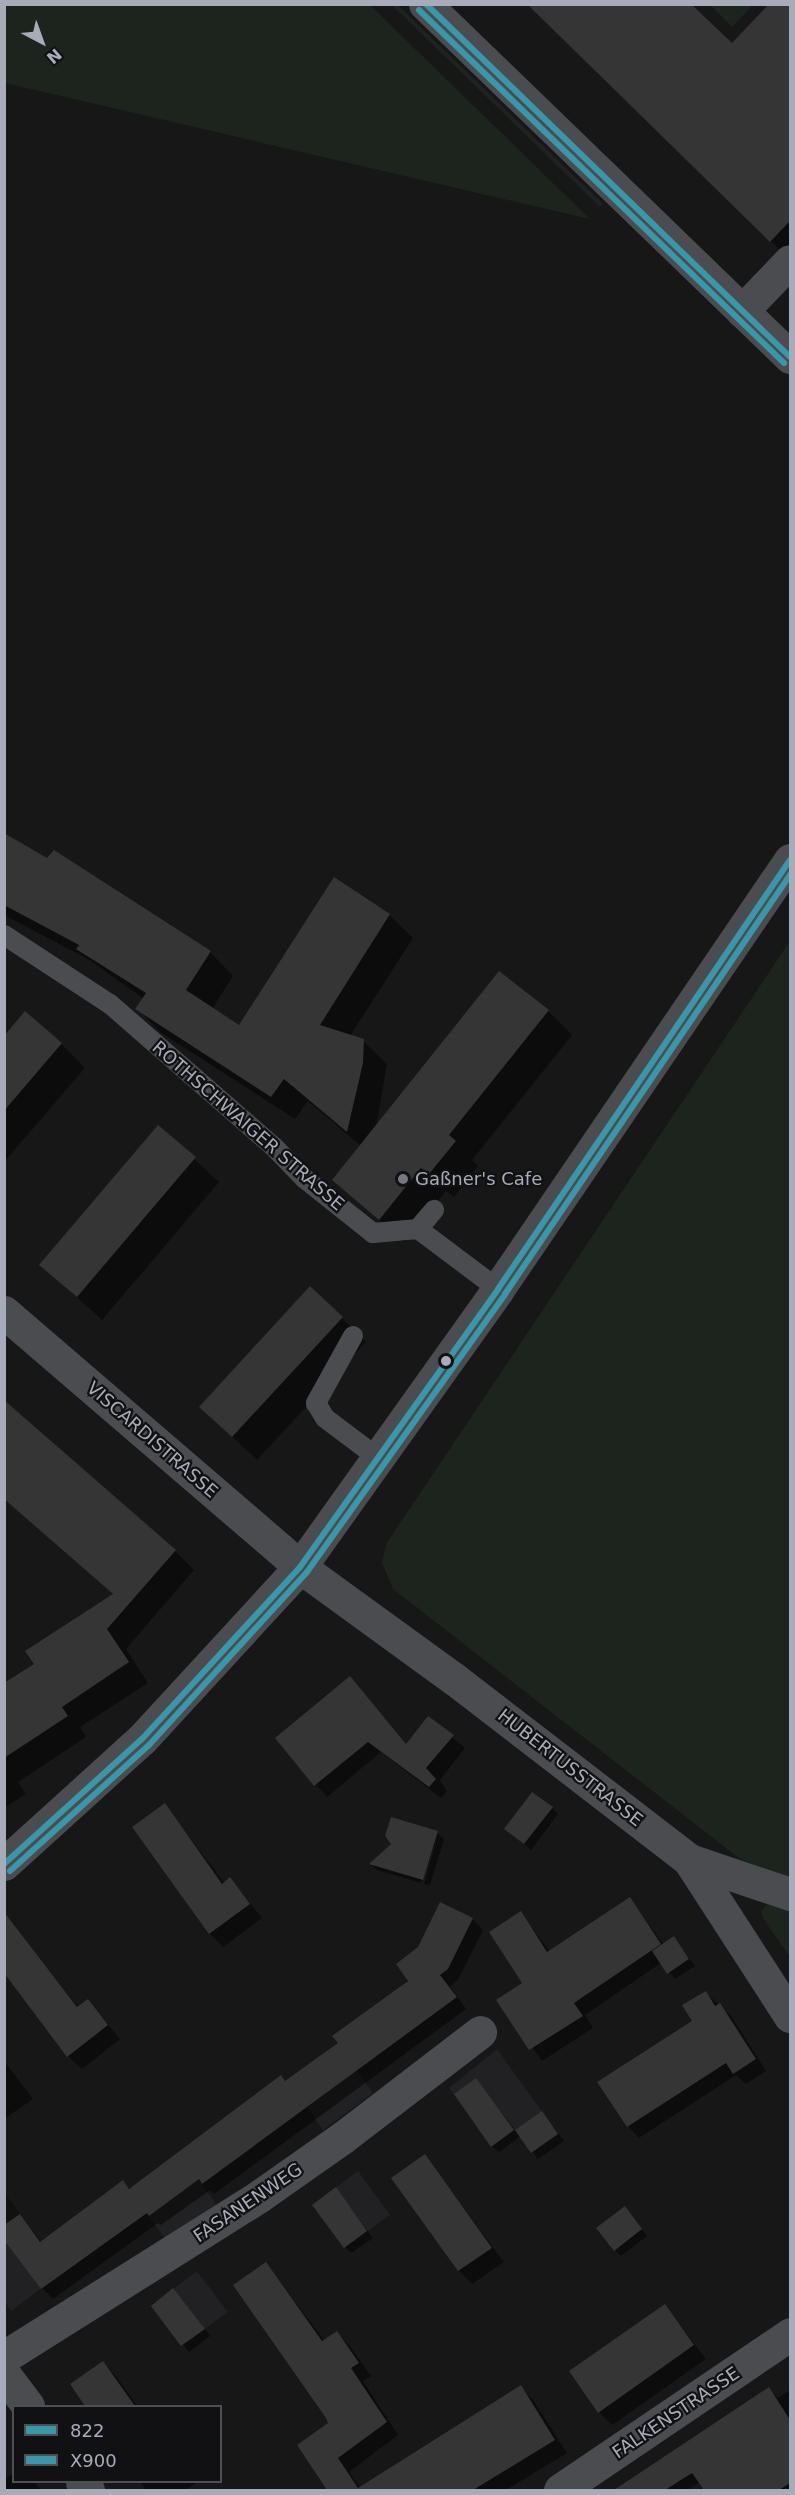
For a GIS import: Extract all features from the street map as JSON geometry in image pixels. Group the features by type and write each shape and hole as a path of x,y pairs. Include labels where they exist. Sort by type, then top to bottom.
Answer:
{"street":[{"path":"434,8 790,357"},
{"path":"742,311 790,261"},
{"path":"4,1864 142,1739 300,1567 498,1289 790,860"},
{"name":"VISCARDISTRASSE","path":"4,1312 300,1567"},
{"name":"HUBERTUSSTRASSE","path":"300,1567 453,1678 689,1860 790,2016"},
{"path":"689,1860 790,1894"},
{"name":"FASANENWEG","path":"4,2358 258,2197 342,2138 480,2032"},
{"name":"FALKENSTRASSE","path":"560,2490 790,2334"},
{"path":"4,2374 27,2405"}],"lane":[{"name":"ROTHSCHWAIGER STRASSE","path":"4,935 110,1004 273,1146 304,1179 373,1233 418,1229"},
{"path":"434,1209 418,1229 498,1289"},
{"path":"353,1336 316,1403 325,1418 378,1458"}],"shaded area":[{"path":"5,4 370,5 590,219 5,83"},
{"path":"392,5 398,5 603,204 600,207"},
{"path":"710,5 753,5 732,27"},
{"path":"790,941 790,1881 740,1859 393,1589 382,1563 386,1544"},
{"path":"767,1904 790,1907 790,1957 764,1920 761,1911"},
{"path":"337,2044 373,2093 323,2130 287,2080"},
{"path":"497,2049 558,2134 531,2153 514,2130 491,2147 449,2088"},
{"path":"179,2153 217,2205 165,2239 129,2189"},
{"path":"358,2171 390,2215 344,2248 312,2205"},
{"path":"4,2194 63,2272 11,2311 5,2302"},
{"path":"197,2271 228,2312 181,2346 151,2306"}],"building":[{"path":"527,4 691,4 732,43 769,4 790,4 790,221 770,242"},
{"path":"4,833 47,858 54,850 211,951 186,990 239,1025 334,877 390,914 320,1025 364,1039 363,1063 347,1132 284,1079 271,1097 135,1009 146,993 76,949 79,945 4,905"},
{"path":"499,971 549,1010 449,1135 456,1141 429,1174 421,1168 379,1220 332,1180"},
{"path":"25,1011 62,1043 4,1111 4,1036"},
{"path":"158,1125 196,1157 77,1297 39,1265"},
{"path":"310,1286 343,1317 232,1437 199,1407"},
{"path":"4,1400 176,1550 107,1629 129,1662 62,1707 68,1716 4,1758 4,1683 34,1664 25,1651 113,1594 4,1499"},
{"path":"350,1676 406,1744 428,1716 454,1735 426,1768 436,1779 429,1787 368,1742 314,1786 275,1738"},
{"path":"532,1792 553,1807 524,1844 504,1829"},
{"path":"165,1803 222,1884 230,1877 250,1904 209,1934 132,1827"},
{"path":"391,1817 438,1831 423,1880 369,1864 391,1844 385,1836"},
{"path":"630,1897 661,1944 574,2003 583,2016 529,2050 496,2000 522,1983 489,1932 521,1911 547,1952"},
{"path":"440,1902 473,1918 448,1969 440,1975 457,1997 202,2184 199,2179 149,2216 147,2213 41,2289 4,2240 4,2225 20,2214 40,2242 123,2180 129,2189 281,2075 285,2081 338,2043 332,2036 408,1981 396,1964 418,1947"},
{"path":"4,1912 77,2007 88,1999 108,2025 67,2057 4,1973"},
{"path":"674,1936 689,1959 667,1974 652,1951"},
{"path":"706,1991 715,2006 720,2003 756,2059 733,2074 726,2063 627,2127 597,2082 692,2021 682,2005"},
{"path":"476,2078 514,2130 491,2147 454,2094"},
{"path":"542,2111 558,2134 531,2153 515,2130"},
{"path":"425,2154 492,2248 458,2271 391,2178"},
{"path":"336,2187 367,2231 344,2248 312,2205"},
{"path":"625,2206 642,2229 614,2251 596,2228"},
{"path":"266,2262 322,2341 337,2331 359,2363 351,2368 387,2422 338,2458 358,2488 521,2385 555,2440 473,2490 327,2490 297,2445 328,2423 326,2418 233,2285"},
{"path":"173,2288 205,2329 181,2346 151,2306"},
{"path":"665,2304 694,2345 598,2413 569,2371"},
{"path":"103,2361 134,2405 84,2405 70,2384"},
{"path":"769,2387 790,2420 790,2483 779,2490 704,2490 692,2473 665,2490 614,2490"}],"transit line":[{"name":"822","path":"426,4 790,357"},
{"name":"X900","path":"419,10 784,363"},
{"name":"822","path":"4,1864 142,1739 300,1567 498,1289 790,860"},
{"name":"X900","path":"10,1871 149,1745 307,1572 505,1294 790,875"}],"place":[{"name":"Gaßner's Cafe","path":"403,1179"}]}
